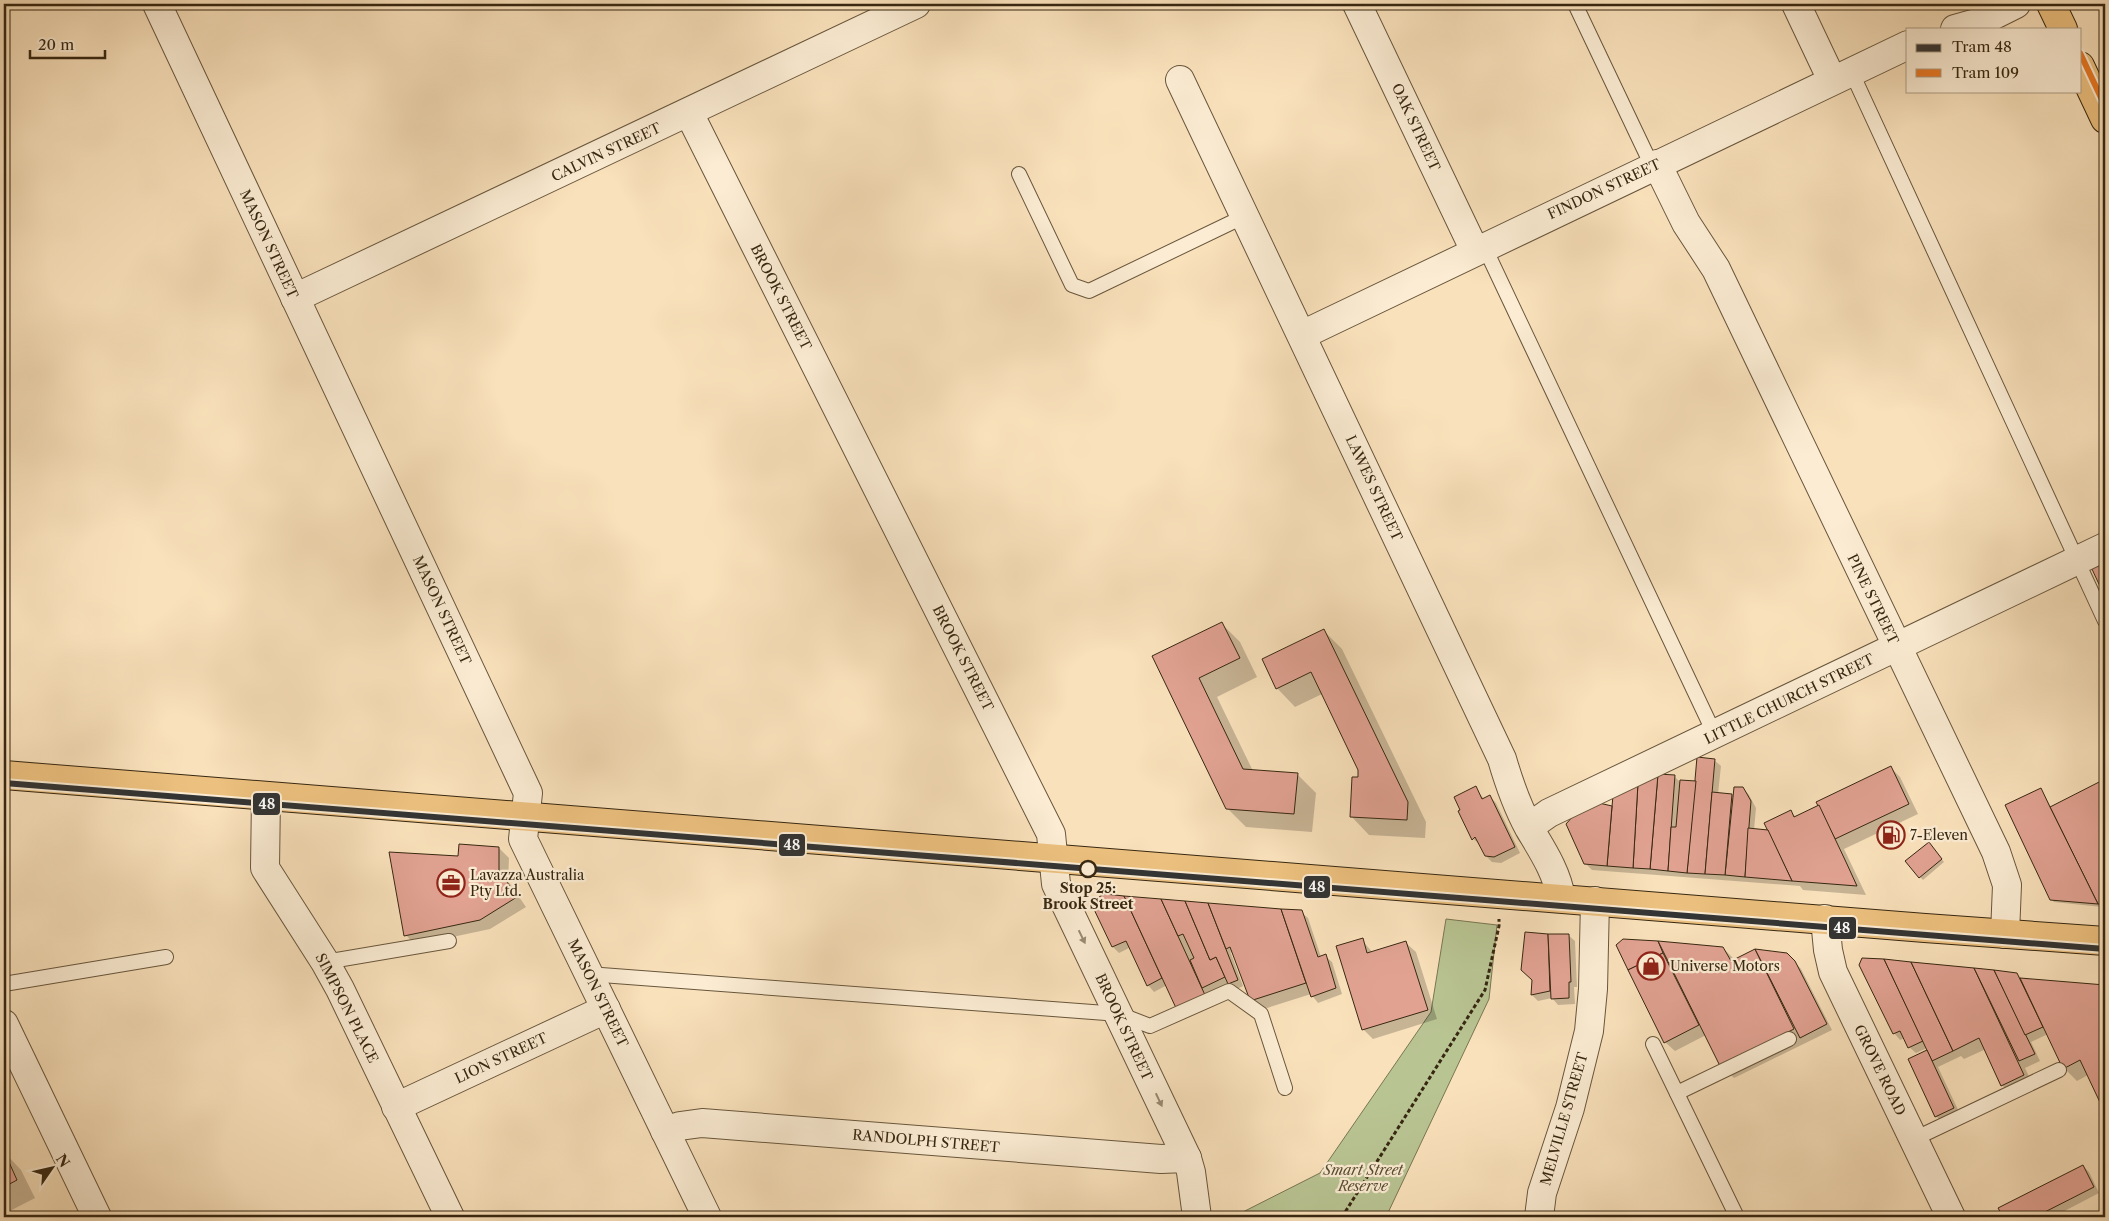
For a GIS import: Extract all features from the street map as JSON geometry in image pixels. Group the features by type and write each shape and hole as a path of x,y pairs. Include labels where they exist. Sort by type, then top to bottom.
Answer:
{"main road":[{"path":"2051,4 2063,28"},
{"path":"2082,70 2105,119"},
{"path":"4,775 526,818 2005,934 2105,940"}],"street":[{"name":"MASON STREET","path":"157,4 528,793 523,839 707,1217"},
{"name":"CALVIN STREET","path":"295,298 916,4"},
{"name":"OAK STREET","path":"1357,4 1479,248"},
{"path":"1796,4 1842,76"},
{"path":"1941,28 1981,4"},
{"path":"1959,28 1980,22 2016,4"},
{"name":"FINDON STREET","path":"1302,334 1906,46"},
{"name":"LAWES STREET","path":"1180,80 1502,759 1511,789 1529,828 1552,869 1561,898"},
{"name":"BROOK STREET","path":"689,113 1051,834 1056,884 1187,1158 1191,1172 1197,1217"},
{"name":"PINE STREET","path":"1661,162 1686,223 1716,269 1996,852 2004,872 2008,896 2005,934"},
{"name":"LITTLE CHURCH STREET","path":"1529,828 1549,813 2105,548"},
{"name":"SIMPSON PLACE","path":"266,796 266,868 325,962 450,1217"},
{"name":"MELVILLE STREET","path":"1539,1217 1542,1193 1570,1108 1588,1032 1594,989 1595,901"},
{"name":"GROVE ROAD","path":"1826,919 1828,950 1833,972 1951,1217"},
{"name":"LION STREET","path":"396,1107 606,1009"},
{"path":"4,1024 98,1217"},
{"name":"RANDOLPH STREET","path":"665,1131 680,1126 702,1123 1160,1159 1187,1158"}],"lane":[{"path":"1575,4 1661,162"},
{"path":"1842,76 2105,621"},
{"path":"1019,174 1072,285 1089,291 1246,216"},
{"path":"1479,248 1715,735"},
{"path":"325,962 449,941"},
{"path":"4,984 166,957"},
{"path":"588,974 1119,1014 1150,1026 1229,991 1261,1014 1285,1088"},
{"path":"1677,1093 1788,1039"},
{"path":"1653,1044 1737,1217"},
{"path":"1914,1139 2059,1070"}],"path":[{"path":"1342,1217 1485,990 1499,926 1499,894"}],"green space":[{"name":"Smart Street Reserve","path":"1446,919 1497,925 1489,999 1386,1217 1233,1217 1320,1173 1431,1012"}],"building":[{"path":"2105,561 2105,597 2091,567"},
{"path":"1222,622 1240,658 1199,678 1243,769 1298,773 1294,814 1226,809 1152,656"},
{"path":"1324,629 1408,802 1407,820 1350,817 1352,777 1358,777 1358,770 1311,672 1276,689 1262,659"},
{"path":"1697,757 1715,759 1705,874 1687,873"},
{"path":"1891,766 1909,804 1835,839 1816,802"},
{"path":"1658,774 1675,775 1668,871 1650,869"},
{"path":"1658,774 1650,869 1633,868 1638,783"},
{"path":"2105,779 2105,905 2098,904 2050,807"},
{"path":"1680,780 1696,781 1687,873 1668,871 1671,827 1676,827"},
{"path":"1638,783 1633,868 1607,866 1613,795"},
{"path":"1476,786 1482,799 1490,795 1515,847 1494,857 1485,856 1475,837 1472,840 1458,811 1460,810 1454,797"},
{"path":"1734,787 1743,787 1751,801 1745,877 1725,875"},
{"path":"2041,788 2098,904 2050,900 2005,805"},
{"path":"1712,792 1732,794 1725,875 1705,874"},
{"path":"1599,803 1612,806 1607,866 1584,864 1566,824 1575,814"},
{"path":"1819,805 1857,886 1792,881 1764,823 1791,810 1794,817"},
{"path":"1748,828 1768,830 1792,881 1745,877"},
{"path":"1929,842 1942,859 1919,878 1905,861"},
{"name":"Lavazza Australia Pty Ltd.","path":"459,844 499,847 499,870 517,897 480,920 404,936 389,852 458,856"},
{"path":"1105,894 1124,896 1162,978 1147,986 1126,941 1112,947 1090,901"},
{"path":"1124,896 1161,899 1205,995 1176,1008"},
{"path":"1161,899 1185,901 1210,960 1216,957 1225,977 1202,988 1190,960 1194,958 1183,934 1178,936"},
{"path":"1185,901 1208,903 1238,980 1228,984 1216,957 1210,960"},
{"path":"1208,903 1281,909 1306,983 1253,1000 1248,995 1230,947 1226,949"},
{"path":"1281,909 1302,910 1318,957 1326,954 1336,988 1311,997"},
{"path":"1525,932 1548,934 1550,991 1531,995 1532,980 1521,970"},
{"path":"1548,934 1569,934 1571,982 1569,982 1569,998 1551,999"},
{"path":"1363,938 1367,953 1406,941 1428,1010 1362,1030 1336,946"},
{"path":"1623,939 1658,941 1663,953 1628,970 1616,945"},
{"path":"1658,941 1723,947 1731,961 1755,949 1794,1029 1720,1066"},
{"path":"1755,949 1787,953 1795,961 1827,1024 1800,1038"},
{"path":"1663,953 1699,1025 1664,1043 1628,970"},
{"path":"1862,958 1884,959 1923,1041 1908,1048 1900,1031 1893,1034 1859,965"},
{"path":"1884,959 1911,962 1953,1051 1932,1061"},
{"path":"1911,962 1974,968 2024,1075 2001,1086 1979,1038 1953,1051"},
{"path":"1974,968 1994,970 2035,1054 2019,1061"},
{"path":"1994,970 2017,973 2043,1027 2025,1035"},
{"path":"2020,978 2105,985 2105,1113 2080,1060 2063,1069"},
{"path":"1927,1050 1954,1108 1935,1117 1908,1059"},
{"path":"4,1151 17,1180 4,1187"},
{"path":"2083,1165 2094,1187 2035,1217 2003,1217 1998,1208"}],"tram line":[{"name":"109","path":"2082,57 2105,106"},
{"name":"48","path":"4,783 2105,949"}],"place":[{"name":"7-Eleven","path":"1891,835"},
{"name":"Stop 25: Brook Street","path":"1088,869"},
{"name":"Lavazza Australia Pty Ltd.","path":"451,883"},
{"name":"Universe Motors","path":"1651,966"}]}
